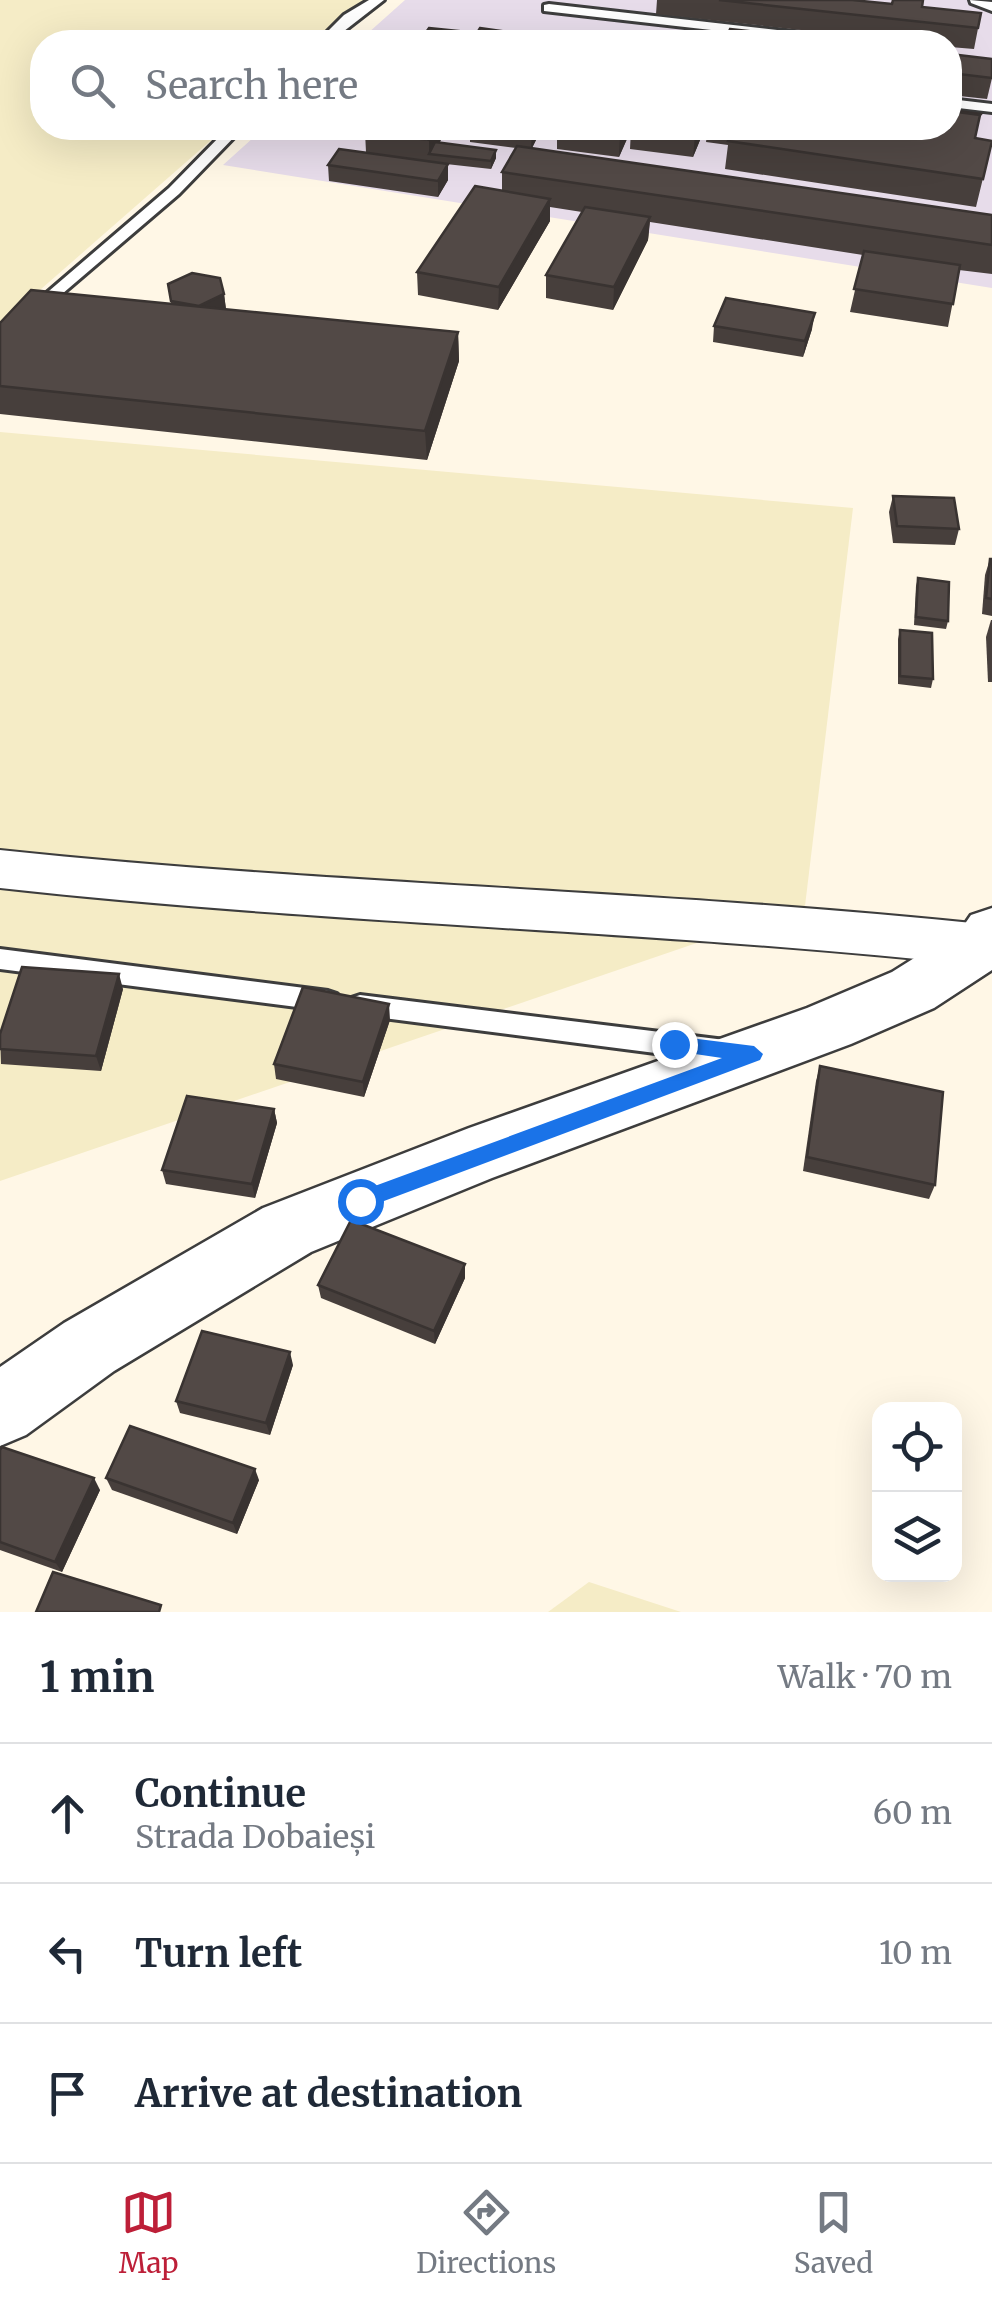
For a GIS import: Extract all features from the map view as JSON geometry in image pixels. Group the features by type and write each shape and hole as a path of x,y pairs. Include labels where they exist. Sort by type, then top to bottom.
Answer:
{"street":[{"path":"0,869 118,884 989,941"},
{"path":"0,1410 89,1346 287,1230 487,1150 754,1054 913,990 989,941"}],"lane":[{"path":"336,30 378,0"},
{"path":"976,0 992,7"},
{"path":"549,8 742,30"},
{"path":"962,104 992,108"},
{"path":"0,342 174,191 224,140"},
{"path":"0,960 754,1054"}],"shaded area":[{"path":"0,0 368,0 334,30 30,30 30,140 211,140 0,325"},
{"path":"405,0 992,0 992,288 223,165 251,140 962,140 962,30 371,30"},
{"path":"0,432 853,508 805,906 0,1181"},
{"path":"589,1582 681,1612 548,1612"}],"building":[{"path":"719,0 852,0 892,4 893,0 923,0 922,7 981,13 978,28"},
{"path":"962,55 992,59 992,78 962,74"},
{"path":"962,113 980,115 975,138 992,141 983,179 728,141 962,140"},
{"path":"435,142 496,150 491,161 429,154"},
{"path":"517,146 992,215 992,245 502,172"},
{"path":"339,149 448,164 438,181 328,165"},
{"path":"475,186 550,199 499,287 417,272"},
{"path":"585,207 650,217 614,287 546,275"},
{"path":"864,251 960,265 953,304 854,289"},
{"path":"192,273 220,278 224,294 199,306 171,301 168,284"},
{"path":"31,290 458,332 425,431 0,386 0,323"},
{"path":"726,298 815,313 805,341 714,326"},
{"path":"893,496 954,498 959,529 897,526"},
{"path":"992,559 992,599 986,598"},
{"path":"918,578 949,582 948,621 916,617"},
{"path":"900,630 932,633 933,679 900,676"},
{"path":"22,967 119,974 96,1056 0,1049 0,1034"},
{"path":"303,987 389,1004 363,1082 274,1064"},
{"path":"820,1066 943,1092 935,1185 807,1157"},
{"path":"187,1096 274,1109 252,1184 162,1170"},
{"path":"351,1220 465,1264 434,1331 318,1285"},
{"path":"202,1331 290,1352 266,1423 176,1401"},
{"path":"130,1426 255,1469 233,1523 106,1478"},
{"path":"2,1447 94,1478 55,1562 0,1542"},
{"path":"53,1572 161,1605 159,1612 36,1612"}],"route":[{"path":"360,1201 613,1103 754,1054 674,1044"}]}
